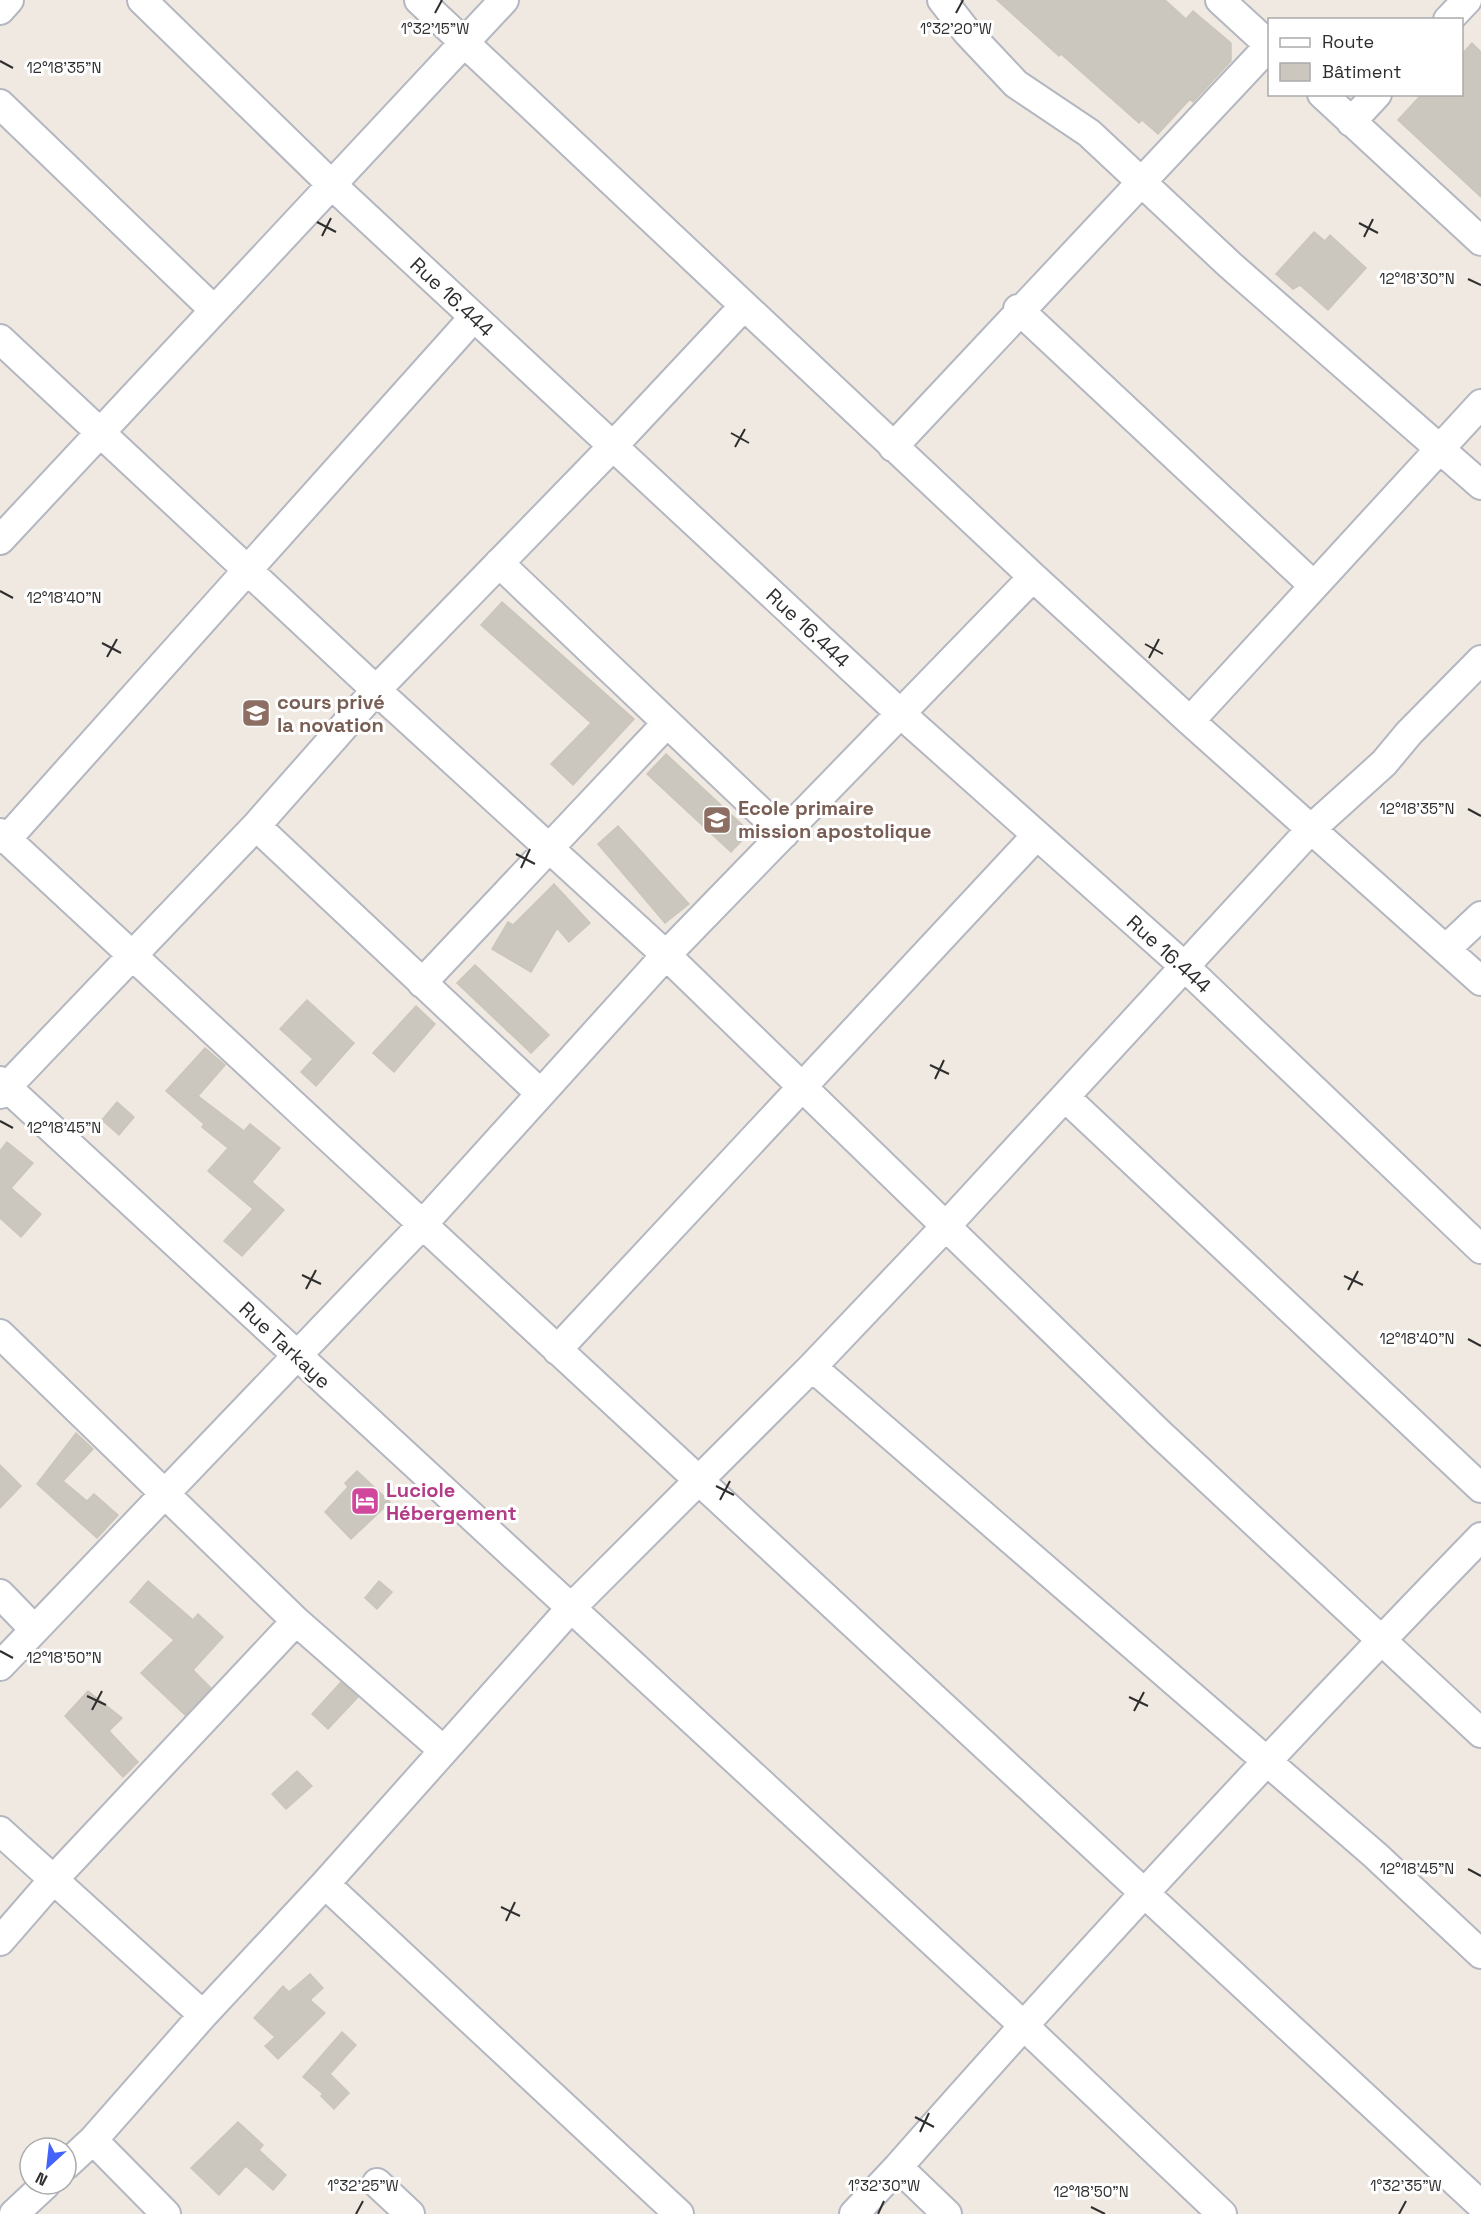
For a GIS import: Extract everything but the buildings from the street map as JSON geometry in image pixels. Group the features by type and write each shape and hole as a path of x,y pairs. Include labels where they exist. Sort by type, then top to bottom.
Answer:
{"street":[{"path":"0,10 9,0"},
{"name":"Rue 16.444","path":"142,0 332,185 901,714 1036,837 1184,966 1481,1249"},
{"path":"419,0 1033,577 1481,981"},
{"path":"0,540 504,0"},
{"path":"942,0 989,57 1017,84 1089,134 1230,265 1442,447 1481,484"},
{"path":"1220,0 1268,45"},
{"path":"1450,18 1468,0 1481,10"},
{"path":"893,447 1018,309 1268,47"},
{"path":"1324,96 1481,241"},
{"path":"1351,122 1375,96"},
{"path":"0,104 214,310"},
{"path":"2,1087 134,957 256,826 376,690 613,446 744,306"},
{"path":"1018,309 1313,585"},
{"path":"474,317 248,570 3,836 1481,2205"},
{"path":"0,339 376,690 666,955 1159,1433 1481,1733"},
{"path":"1190,721 1481,404"},
{"path":"499,563 784,834"},
{"path":"0,1666 295,1355 422,1225 666,955 1033,577"},
{"path":"78,2154 325,1884 570,1609 812,1367 946,1226 1312,828 1384,763 1409,733 1481,660"},
{"path":"423,982 667,723"},
{"path":"256,826 540,1094"},
{"path":"557,1350 1036,837"},
{"path":"1446,950 1481,916"},
{"name":"Rue Tarkaye","path":"2,1087 1023,2025 1222,2214"},
{"path":"1065,1097 1481,1488"},
{"path":"0,1334 296,1621 443,1750"},
{"path":"812,1367 1375,1855 1481,1954"},
{"path":"854,2214 1023,2025 1266,1761 1481,1537"},
{"path":"0,1594 33,1629"},
{"path":"0,1941 53,1880 296,1621"},
{"path":"0,1831 203,2015"},
{"path":"325,1884 679,2214"},
{"path":"93,2140 166,2214"},
{"path":"898,2167 947,2214"},
{"path":"377,2184 410,2214"},
{"path":"14,2214 33,2196"}],"place":[{"name":"cours privé la novation","path":"256,713"},
{"name":"Ecole primaire mission apostolique","path":"717,820"},
{"name":"Luciole Hébergement","path":"365,1501"}]}
